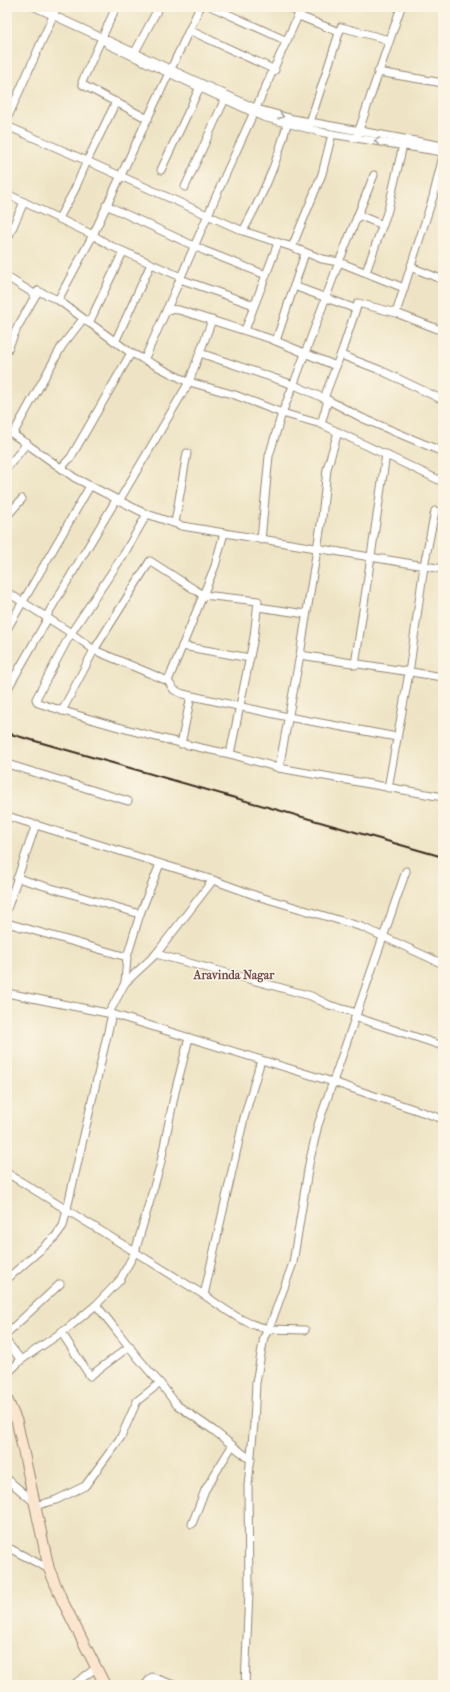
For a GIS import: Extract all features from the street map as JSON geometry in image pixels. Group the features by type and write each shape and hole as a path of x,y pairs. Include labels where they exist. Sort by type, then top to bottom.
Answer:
{"street":[{"path":"35,7 103,39 111,40 199,89 224,101 255,111 310,122 403,146 443,152"},
{"path":"7,119 57,7"},
{"path":"116,7 103,39 82,82 148,119"},
{"path":"135,52 159,7"},
{"path":"58,300 93,234 200,7"},
{"path":"212,7 286,41"},
{"path":"288,7 339,32"},
{"path":"357,135 401,7"},
{"path":"144,360 300,12"},
{"path":"310,122 341,26 389,40"},
{"path":"189,30 275,70"},
{"path":"103,39 109,45 287,124 332,134 357,135 443,146"},
{"path":"378,72 443,83"},
{"path":"161,170 199,89"},
{"path":"185,187 224,101"},
{"path":"59,218 74,191 116,102"},
{"path":"243,231 264,191 279,155 287,124"},
{"path":"7,126 243,231 292,247 322,259 339,262 404,288"},
{"path":"292,247 322,174 332,134"},
{"path":"366,272 383,225 403,146"},
{"path":"396,312 433,197 443,156"},
{"path":"261,540 269,456 282,413 294,385 325,298 374,175"},
{"path":"7,194 93,234 109,246 181,278 254,305"},
{"path":"7,240 24,202"},
{"path":"106,205 195,246 266,275"},
{"path":"358,214 383,225"},
{"path":"245,330 278,243"},
{"path":"123,252 86,321 62,346 10,432 62,467 75,478 147,514 175,523 261,540 372,556 443,569"},
{"path":"276,341 305,252"},
{"path":"115,342 151,264"},
{"path":"411,267 443,280"},
{"path":"7,277 36,295"},
{"path":"294,286 356,309"},
{"path":"7,351 10,337 17,328 38,291 58,300 131,353 189,382 235,395 282,413 321,424 443,482"},
{"path":"321,424 326,399 336,366 358,303 396,312 443,331"},
{"path":"168,309 179,310 245,330 305,352 336,366"},
{"path":"7,690 47,617 189,382 212,320"},
{"path":"62,467 71,457 131,353"},
{"path":"200,353 294,385 326,399 362,418 443,452"},
{"path":"341,355 380,370 443,400"},
{"path":"279,768 300,656 317,548 327,469 338,432"},
{"path":"7,468 26,443"},
{"path":"175,523 187,454"},
{"path":"355,665 386,454"},
{"path":"7,629 90,486"},
{"path":"7,516 22,499"},
{"path":"388,788 409,673 424,566 435,511"},
{"path":"147,514 124,554 72,633 36,699 38,703 181,744 230,754 279,768 443,797"},
{"path":"168,681 215,566 224,533"},
{"path":"62,710 94,650 150,561 203,595 258,601 250,658 230,754"},
{"path":"7,592 72,633 94,650 168,681 174,690 190,696 288,717 398,737"},
{"path":"258,607 306,614"},
{"path":"182,646 250,658"},
{"path":"300,656 443,677"},
{"path":"181,744 190,696"},
{"path":"7,764 128,800"},
{"path":"7,816 213,880 257,896 362,927 443,964"},
{"path":"7,909 36,824"},
{"path":"125,984 127,957 140,914 160,864"},
{"path":"246,1685 249,1591 248,1486 256,1383 264,1337 269,1329 292,1263 309,1164 318,1125 406,871"},
{"path":"17,878 140,914"},
{"path":"7,1279 60,1232 68,1212 110,1014 125,984 156,954 213,880"},
{"path":"7,923 127,957"},
{"path":"156,954 311,996 329,1005 443,1046"},
{"path":"7,993 110,1014 333,1082 443,1119"},
{"path":"7,1374 21,1360 96,1305 120,1280 135,1252 160,1166 175,1092 189,1038"},
{"path":"204,1295 244,1118 261,1060"},
{"path":"7,1173 247,1323 269,1329 305,1330"},
{"path":"7,1333 60,1284"},
{"path":"96,1305 130,1346 142,1364 160,1383 177,1405 213,1430 251,1460"},
{"path":"61,1332 90,1376 130,1346"},
{"path":"7,1342 21,1360"},
{"path":"35,1504 56,1500 85,1486 121,1437 137,1401 160,1383"},
{"path":"8,1405 17,1422 49,1569 62,1600 105,1685"},
{"path":"192,1524 205,1490 232,1446"},
{"path":"7,1479 35,1504"},
{"path":"7,1548 49,1569"},
{"path":"73,1685 96,1668"},
{"path":"146,1685 152,1676 174,1685"}],"railway":[{"path":"7,733 443,857"}],"district":[{"name":"Aravinda Nagar","path":"234,975"}]}
